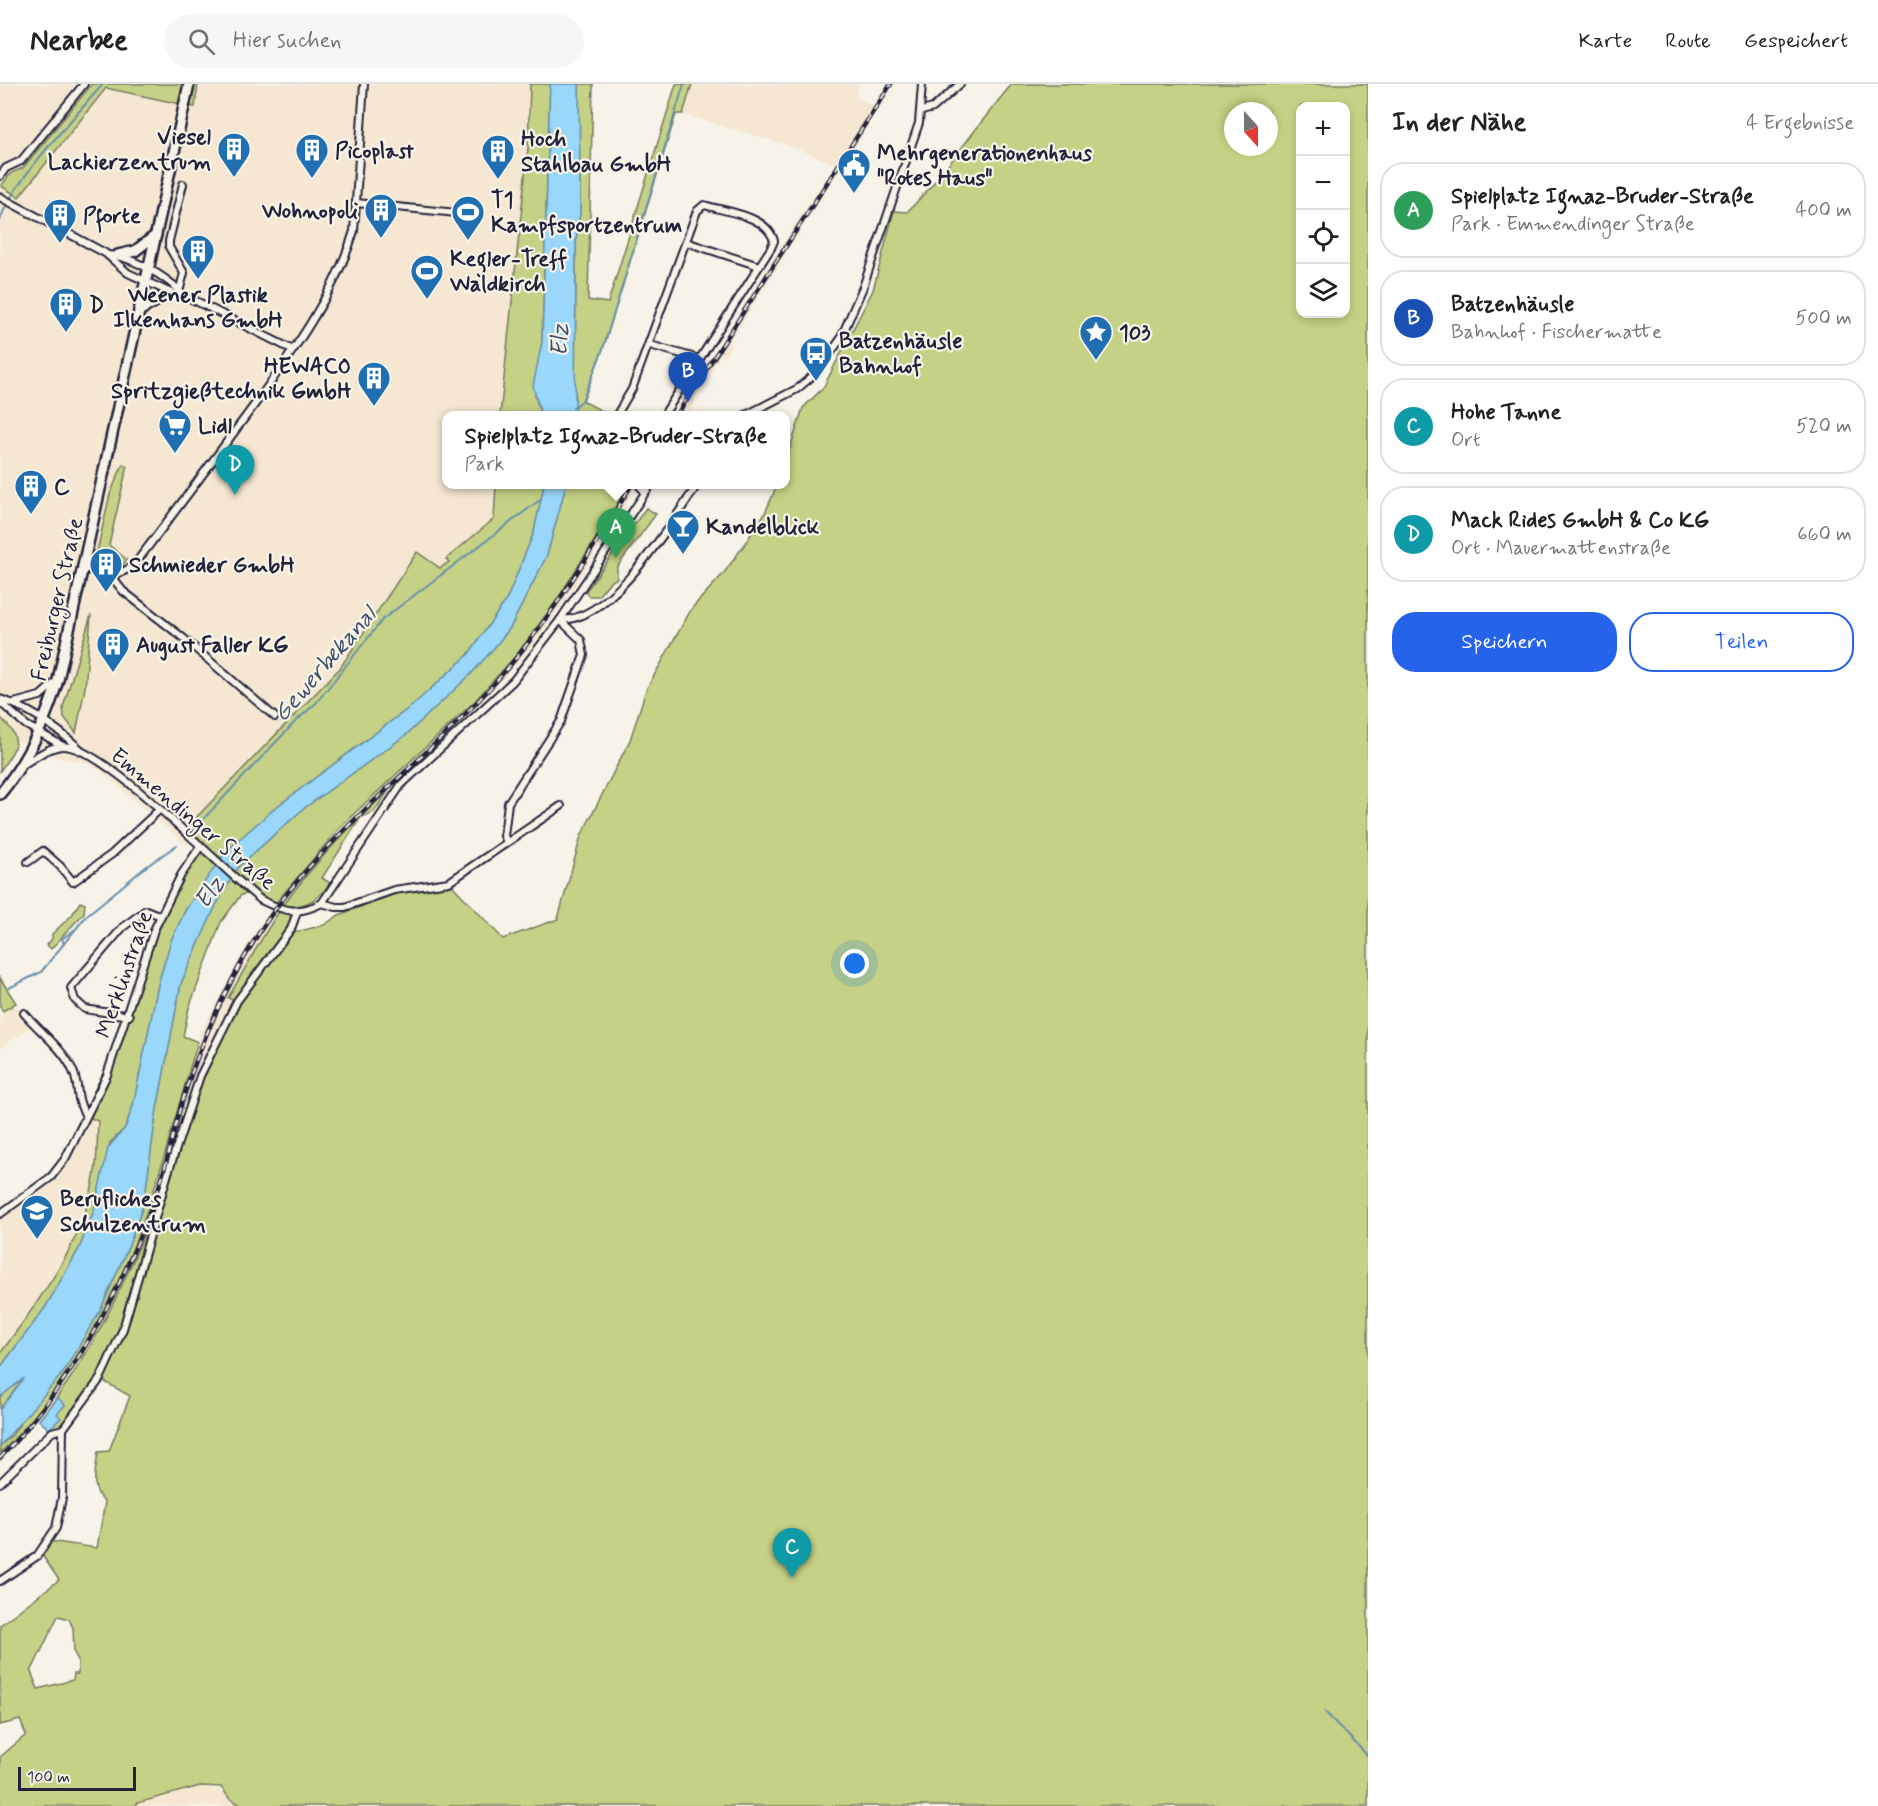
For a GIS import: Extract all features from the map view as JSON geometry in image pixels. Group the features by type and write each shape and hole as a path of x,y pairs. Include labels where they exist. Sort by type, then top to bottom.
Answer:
{"street":[{"path":"0,176 6,168 21,161 84,84"},
{"name":"Freiburger Straße","path":"0,794 39,733 58,680 189,84"},
{"path":"84,568 111,576 120,575 134,565 293,350 349,248 354,231 364,84"},
{"path":"754,411 797,389 815,374 840,340 863,287 922,111 922,84"},
{"path":"922,111 933,108 960,84"},
{"path":"139,311 175,293 184,273 169,247 183,184"},
{"path":"0,197 174,285 175,293"},
{"path":"356,203 477,215"},
{"path":"618,411 632,389 650,345 697,211 704,205 762,223 771,231 774,241 666,411"},
{"path":"113,255 135,251 156,235"},
{"path":"686,242 759,266"},
{"path":"113,255 118,266 146,282 175,293 293,350"},
{"path":"650,345 699,360"},
{"path":"322,903 401,785 513,681 560,620 647,489"},
{"path":"560,620 573,620 586,614 616,590 647,556 694,489"},
{"path":"111,576 123,591 182,637 275,717"},
{"path":"507,842 504,836 508,803 561,721 584,655 581,640 560,620"},
{"path":"14,703 40,696 58,680"},
{"name":"Emmendinger Straße","path":"0,700 14,703 56,728 83,752 112,771 159,810 249,891 273,906 297,912"},
{"name":"Emmendinger Straße","path":"0,700 39,733 63,746 83,752"},
{"path":"20,766 47,750 63,746"},
{"path":"0,1581 37,1556 56,1528 62,1498 63,1429 100,1379 123,1329 168,1173 200,1076 237,1001 293,924 297,912 322,903 345,907 394,890 449,882 561,806"},
{"path":"27,862 43,851 73,882 111,854 159,810"},
{"name":"Merklinstraße","path":"0,1214 51,1177 65,1159 107,1075 129,1016 141,964 161,916 181,875 200,847"},
{"path":"129,1016 85,1008 75,1000 71,988 123,927 147,910 161,916"},
{"path":"24,1013 65,1058 74,1072 77,1103 86,1116"},
{"path":"0,1483 52,1432 63,1429"}],"shaded area":[{"path":"0,84 92,84 23,168 11,173 2,186 19,197 106,87 195,107 198,84 530,84 528,148 500,411 442,411 442,489 496,489 494,519 446,559 446,563 440,568 417,552 340,668 189,826 206,846 185,844 103,773 86,762 54,757 17,740 10,727 0,717"},
{"path":"692,84 859,84 855,97 873,105 888,84 894,84 729,343 731,345 725,356 721,355 694,398 696,400 690,411 677,411 808,204 836,165 799,149 683,114"},
{"path":"626,489 635,489 564,603 524,656 480,704 349,827 281,908 228,998 237,1001 152,1228 107,1318 74,1376 0,1462 0,1453 32,1417 107,1304 146,1212 200,1034 249,942 273,906 343,824 474,702 518,653 557,600"},
{"path":"14,1004 31,1027 0,1048 0,1007 3,1011"},
{"name":"Berufliches Schulzentrum","path":"86,1116 98,1121 95,1176 85,1211 62,1267 0,1354 0,1214 32,1193 65,1159"},
{"path":"200,1786 220,1791 242,1806 136,1806 137,1803"}],"green space":[{"path":"92,84 198,84 195,107 106,88 19,197 1,186 11,173 23,168"},
{"path":"530,84 550,84 542,342 535,396 540,411 501,411 528,148"},
{"path":"579,84 593,84 588,300 608,303 676,84 692,84 683,114 676,114 603,349 583,401 602,411 575,411 576,241 580,212"},
{"path":"1012,84 1368,84 1368,1806 242,1806 229,1798 221,1787 200,1786 137,1803 136,1806 0,1806 0,1757 26,1735 20,1720 0,1725 0,1625 59,1580 40,1552 49,1541 97,1548 105,1502 95,1485 98,1452 109,1451 130,1396 100,1379 63,1429 52,1432 39,1420 72,1376 100,1330 146,1231 152,1228 200,1076 237,1001 291,929 296,932 324,925 339,915 400,892 452,885 503,939 558,919 581,836 630,740 646,690 692,608 724,573 744,545 765,513 775,489 790,489 790,449 803,408 823,388 873,290 894,211 907,212","holes":["58,1616 69,1619 73,1628 78,1674 74,1674 73,1680 38,1689 31,1672"]},
{"path":"123,464 127,467 109,545 127,560 118,570 114,570 105,567 96,556 110,494"},
{"path":"496,489 543,489 534,532 507,599 468,655 413,705 275,808 186,909 171,941 159,981 133,1106 125,1128 110,1143 94,1211 79,1249 45,1308 0,1368 0,1354 58,1271 80,1226 88,1202 97,1156 98,1121 86,1116 107,1075 154,930 200,847 205,845 188,826 340,668 417,552 440,568 449,562 446,559 494,519"},
{"path":"565,489 626,489 557,600 518,653 474,702 343,824 273,906 251,893 241,895 221,922 189,1008 183,1036 198,1042 156,1184 128,1260 99,1320 64,1377 23,1430 0,1453 0,1446 12,1435 100,1311 129,1245 144,1203 156,1114 181,983 215,907 238,867 303,809 406,735 471,674 510,628 547,555"},
{"path":"646,508 656,514 617,567 617,578 609,583 598,596 588,596 586,591"},
{"path":"91,615 85,688 76,733 64,717 63,707"},
{"path":"0,717 13,732 15,743 11,755 0,771"},
{"path":"389,790 374,812 361,817"},
{"path":"361,817 322,878 330,883 309,902 292,907 289,926 233,1000 228,998 268,928 307,875"},
{"path":"80,902 85,904 84,913 51,949 47,945 52,939 52,934 72,915"},
{"path":"0,978 16,1003 3,1011 0,1007"},
{"path":"25,1377 0,1409 0,1397"}],"water":[{"name":"Elz","path":"550,84 579,84 580,212 576,241 575,411 540,411 533,386 542,342"},
{"name":"Elz","path":"543,489 565,489 547,555 510,628 493,649 471,674 406,735 303,809 238,867 215,907 181,983 156,1114 144,1203 129,1245 100,1311 62,1374 0,1446 0,1409 24,1378 0,1397 0,1368 45,1308 79,1249 94,1211 108,1148 125,1128 133,1106 159,981 171,941 186,909 221,858 236,842 275,808 413,705 468,655 507,599 534,532"},
{"path":"58,1398 65,1405 57,1414 61,1418 49,1429 39,1420"}],"waterway":[{"path":"0,221 6,206 30,170 103,84"},
{"path":"573,408 582,401 603,349 684,84"},
{"name":"Gewerbekanal","path":"193,830 295,722 316,703 383,619 541,499"},
{"name":"Gewerbekanal","path":"9,988 41,972 87,915 147,866 177,845"},
{"name":"Gewerbekanal","path":"64,944 62,939 74,930"},
{"path":"1325,1712 1368,1756"}],"railway":[{"path":"679,411 891,84"},
{"path":"0,1458 26,1430 70,1369 90,1338 125,1271 154,1201 183,1099 207,1034 236,972 259,933 307,869 501,676 561,597 629,489"}],"place":[{"name":"Viesel Lackierzentrum","path":"234,178"},
{"name":"Picoplast","path":"312,179"},
{"name":"Hoch Stahlbau GmbH","path":"498,180"},
{"name":"Mehrgenerationenhaus \"Rotes Haus\"","path":"854,194"},
{"name":"Wohnopoli","path":"381,239"},
{"name":"T1 Kampfsportzentrum","path":"468,241"},
{"name":"Pforte","path":"60,244"},
{"name":"Weener Plastik Ilkenhans GmbH","path":"198,280"},
{"name":"Kegler-Treff Waldkirch","path":"427,300"},
{"name":"D","path":"66,333"},
{"name":"103","path":"1096,361"},
{"name":"Batzenhäusle Bahnhof","path":"816,382"},
{"name":"Batzenhäusle","path":"688,402"},
{"name":"HEWACO Spritzgießtechnik GmbH","path":"374,407"},
{"name":"Lidl","path":"175,454"},
{"name":"Mack Rides GmbH & Co KG","path":"235,495"},
{"name":"C","path":"31,515"},
{"name":"Kandelblick","path":"683,555"},
{"name":"Spielplatz Ignaz-Bruder-Straße","path":"616,558"},
{"name":"Schmieder GmbH","path":"106,593"},
{"name":"August Faller KG","path":"113,673"},
{"name":"Berufliches Schulzentrum","path":"37,1240"},
{"name":"Hohe Tanne","path":"792,1578"}]}
